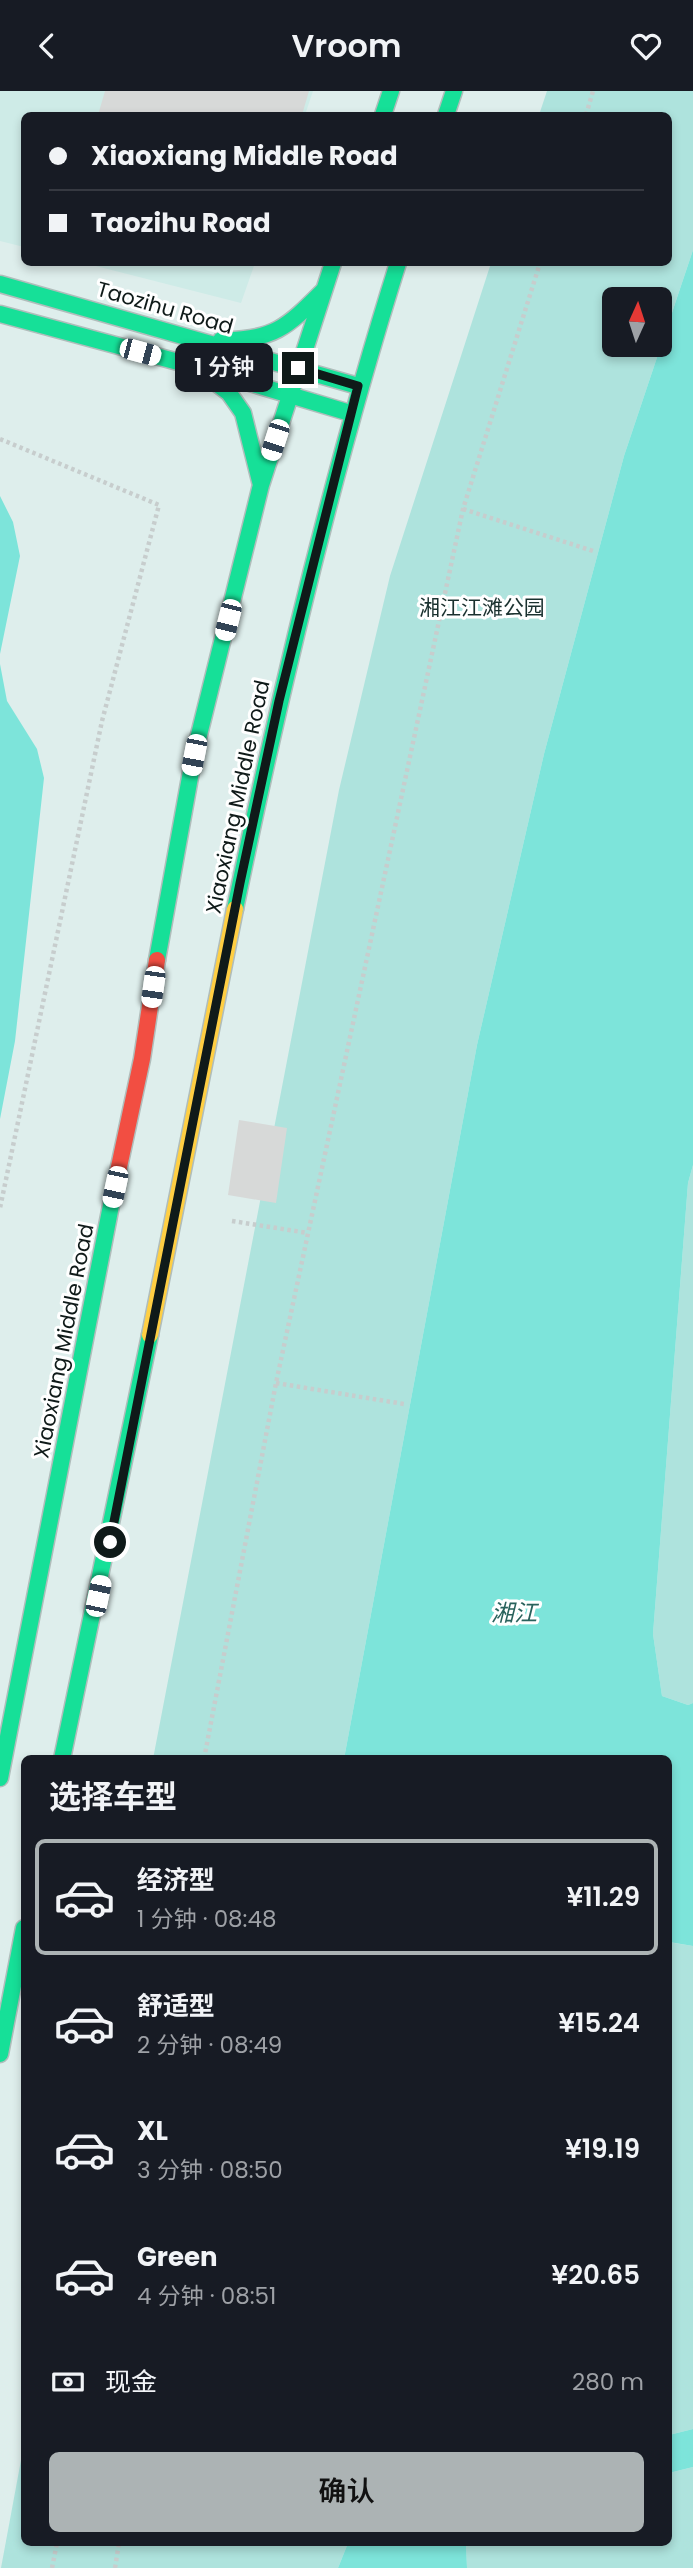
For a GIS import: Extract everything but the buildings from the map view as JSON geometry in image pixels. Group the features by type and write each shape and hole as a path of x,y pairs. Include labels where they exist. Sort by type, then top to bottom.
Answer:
{"main road":[{"path":"384,112 391,91"},
{"path":"447,112 454,91"},
{"name":"Xiaoxiang Middle Road","path":"0,1778 109,1212 142,1059 160,939 194,755 261,485 333,266"},
{"name":"Xiaoxiang Middle Road","path":"63,1755 110,1542 240,883 279,701 350,413 397,266"},
{"name":"Taozihu Road","path":"0,284 358,386"},
{"path":"201,340 253,339 274,332 296,318 324,290"},
{"path":"0,314 193,366 350,413"},
{"path":"193,366 229,393 243,413 261,485"},
{"path":"0,2054 21,1944"}],"path":[{"path":"587,112 593,91"},
{"path":"205,1755 276,1383 463,509 539,266"},
{"path":"0,439 159,505 102,721 0,1208"},
{"path":"463,509 593,551"},
{"path":"232,1221 308,1233"},
{"path":"276,1383 404,1404"},
{"path":"52,2568 56,2546"},
{"path":"115,2568 119,2546"}],"shaded area":[{"path":"0,91 313,91 306,112 21,112 21,246 0,241"},
{"path":"96,266 254,266 241,303"}],"green space":[{"name":"湘江江滩公园","path":"547,91 693,91 693,250 672,313 672,287 602,287 602,357 657,357 624,456 544,754 477,1045 345,1755 154,1755 339,790 390,576 490,266 672,266 672,112 540,112"},
{"path":"693,1165 693,1703 688,1705 662,1696 653,1634 688,1183"},
{"path":"672,1943 693,1946 693,2429 672,2434"},
{"path":"21,2460 21,2546 347,2546 338,2568 1,2568"},
{"path":"693,2467 693,2568 467,2568 466,2546 672,2546 672,2472"}],"water":[{"name":"湘江","path":"693,250 693,1165 688,1183 653,1634 662,1696 688,1705 693,1703 693,1946 672,1942 672,1755 345,1755 477,1045 544,754 624,456 657,357 672,357 672,313"},
{"path":"0,496 13,522 20,556 0,654"},
{"path":"0,664 7,701 37,749 44,778 15,1041 0,1119"},
{"path":"693,2429 693,2467 672,2472 672,2434"},
{"path":"347,2546 466,2546 467,2568 338,2568"}],"traffic: fast":[{"path":"384,112 391,91"},
{"path":"447,112 454,91"},
{"path":"157,960 194,755 261,485 332,266"},
{"path":"235,909 308,584 397,266"},
{"path":"0,284 358,386"},
{"path":"221,340 254,338 279,329 324,290"},
{"path":"0,314 193,366 350,413"},
{"path":"200,371 229,393 243,413 261,485"},
{"path":"0,1778 113,1195"},
{"path":"63,1755 150,1335"},
{"path":"0,2054 21,1944"}],"traffic: slow":[{"path":"150,1335 235,909"}],"traffic: jam":[{"path":"113,1195 142,1059 157,960"}],"route":[{"path":"110,1542 240,883 279,701 358,386 298,368"}]}
